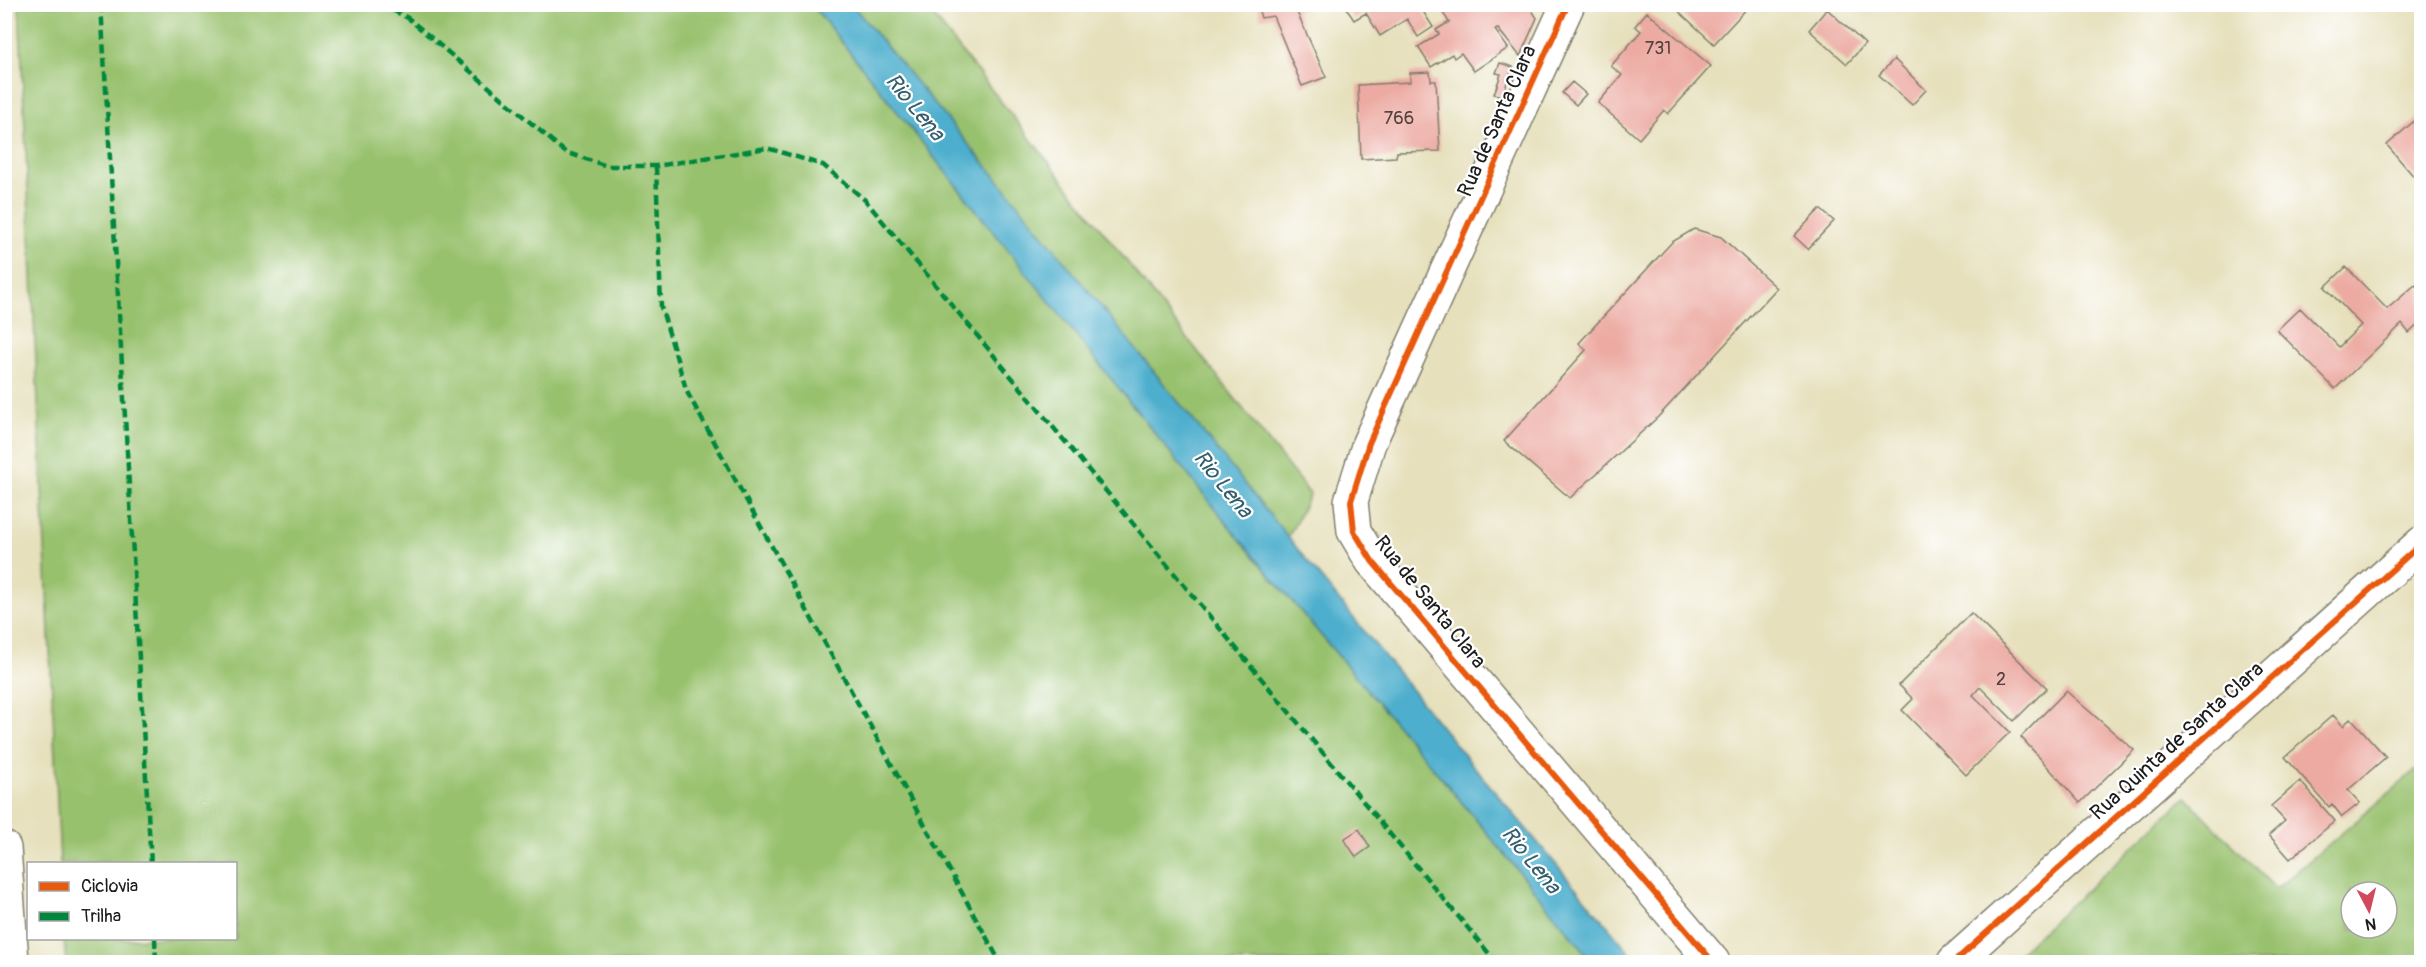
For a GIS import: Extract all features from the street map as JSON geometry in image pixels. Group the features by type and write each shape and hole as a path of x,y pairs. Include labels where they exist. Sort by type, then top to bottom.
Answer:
{"main road":[{"name":"Rua de Santa Clara","path":"1568,4 1369,443 1351,501 1354,531 1372,561 1713,963"},
{"name":"Rua Quinta de Santa Clara","path":"1954,963 2421,543"},
{"path":"4,848 12,963"}],"green space":[{"path":"19,5 812,5 1237,536 1450,788 1593,962 66,962 64,940 237,940 237,862 60,862"},
{"path":"852,5 925,5 1310,494 1288,538"},
{"path":"2421,766 2421,962 2009,962 2186,797 2276,889"}],"water":[{"name":"Rio Lena","path":"812,5 852,5 1010,194 1471,763 1638,962 1593,962 1450,788 1237,536"}],"building":[{"path":"1257,4 1313,4 1296,10 1326,77 1302,86 1273,16 1261,18"},
{"path":"1437,4 1528,4 1537,18 1520,56 1498,29 1495,30 1508,48 1474,71 1461,53 1454,58 1452,54 1431,67 1418,47 1439,34 1436,30 1449,22"},
{"path":"1671,4 1751,4 1714,44"},
{"path":"1344,5 1419,5 1433,27 1418,37 1407,19 1380,36 1366,13 1354,20"},
{"path":"1827,9 1865,44 1847,64 1809,30"},
{"path":"1647,12 1711,66 1668,114 1664,110 1639,139 1598,103 1622,75 1611,66 1641,31 1635,26"},
{"path":"1894,59 1926,90 1912,105 1879,75"},
{"path":"1500,63 1513,67 1502,96 1494,94 1501,74 1496,73"},
{"path":"1430,72 1431,81 1436,81 1440,151 1397,152 1396,157 1361,159 1358,85 1410,82 1410,73"},
{"path":"1572,82 1586,94 1576,105 1562,93"},
{"path":"2421,115 2421,185 2387,145"},
{"path":"1820,209 1834,221 1808,249 1794,236"},
{"path":"1694,229 1721,237 1777,288 1658,417 1570,498 1504,441 1586,350 1579,343 1672,242"},
{"path":"2346,267 2387,309 2415,285 2421,291 2421,322 2409,333 2402,324 2335,389 2277,330 2300,308 2339,347 2361,325 2325,287"},
{"path":"1971,613 2047,688 2014,721 1980,687 1973,695 2010,732 1966,775 1902,710 1913,699 1899,685"},
{"path":"2066,691 2134,750 2080,803 2021,737"},
{"path":"2333,715 2343,726 2351,718 2386,757 2348,790 2360,803 2342,817 2332,804 2329,807 2285,757"},
{"path":"2300,781 2335,821 2290,859 2269,835 2285,821 2271,806"},
{"path":"1359,829 1370,847 1356,857 1344,839"}],"marked path":[{"path":"101,4 151,862"},
{"path":"380,4 408,18 565,152 607,166 656,166 767,148 823,165 865,200 1496,962"},
{"path":"656,166 661,307 687,392 1000,962"},
{"path":"155,940 156,962"}],"cycle path":[{"path":"1568,4 1369,443 1351,501 1354,531 1372,561 1713,962"},
{"path":"1954,962 2422,543"}]}
